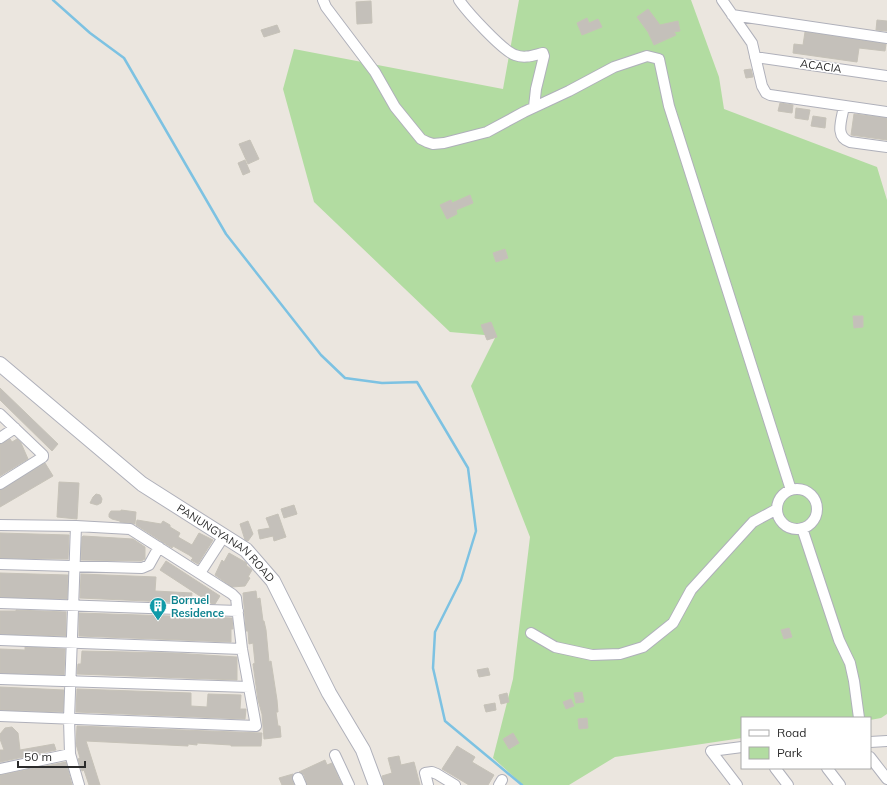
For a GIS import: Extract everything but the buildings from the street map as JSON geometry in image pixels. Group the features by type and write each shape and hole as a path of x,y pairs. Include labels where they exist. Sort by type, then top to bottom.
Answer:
{"street":[{"path":"323,0 326,7 375,72 395,107 421,139 427,142 444,143 487,132 614,67 647,56 660,59 669,106 791,490"},
{"path":"459,0 500,45 515,55 532,56 543,53 544,56 536,89 534,107"},
{"path":"722,0 752,43 762,86 770,95 887,112"},
{"path":"732,15 887,38"},
{"name":"ACACIA","path":"755,56 887,76"},
{"path":"844,106 840,132 841,137 850,142 887,147"},
{"name":"PANUNGYANAN ROAD","path":"0,364 142,484 246,550 272,581 329,693 363,750 376,785"},
{"path":"0,414 43,455 43,457 0,484"},
{"path":"0,438 15,428"},
{"path":"801,489 806,491 811,494 816,503 817,509 814,519 807,526 802,528 791,528 783,523 778,514 777,504 782,495 791,490 801,489"},
{"path":"531,633 555,647 592,655 620,654 643,647 673,623 691,590 754,522 777,509"},
{"path":"0,525 76,526 130,529 200,573 236,598 242,649 256,726 0,716"},
{"path":"76,526 69,719 70,754 80,785"},
{"path":"802,528 839,640 850,663 859,717"},
{"path":"200,573 224,536"},
{"path":"0,564 142,568 149,566 159,547"},
{"path":"0,603 238,611"},
{"path":"0,640 71,644 242,649"},
{"path":"0,679 70,680 249,687"},
{"path":"871,742 887,741"},
{"path":"737,785 711,751 741,747"},
{"path":"0,769 70,754"},
{"path":"335,755 349,785"},
{"path":"871,758 887,779"},
{"path":"776,769 788,785"},
{"path":"828,769 840,785"},
{"path":"428,785 425,773 432,772 455,785"}],"green space":[{"path":"519,0 691,0 719,77 724,109 877,167 887,200 887,714 881,718 871,720 871,717 741,717 741,738 615,757 569,785 523,785 493,758 513,679 530,537 471,386 496,336 450,332 314,202 283,89 294,49 503,89"}],"waterway":[{"path":"53,0 90,33 124,58 226,234 321,355 345,378 382,383 417,382 468,468 476,531 461,580 435,632 433,668 445,721 522,785"}],"place":[{"name":"Borruel Residence","path":"158,621"}]}
